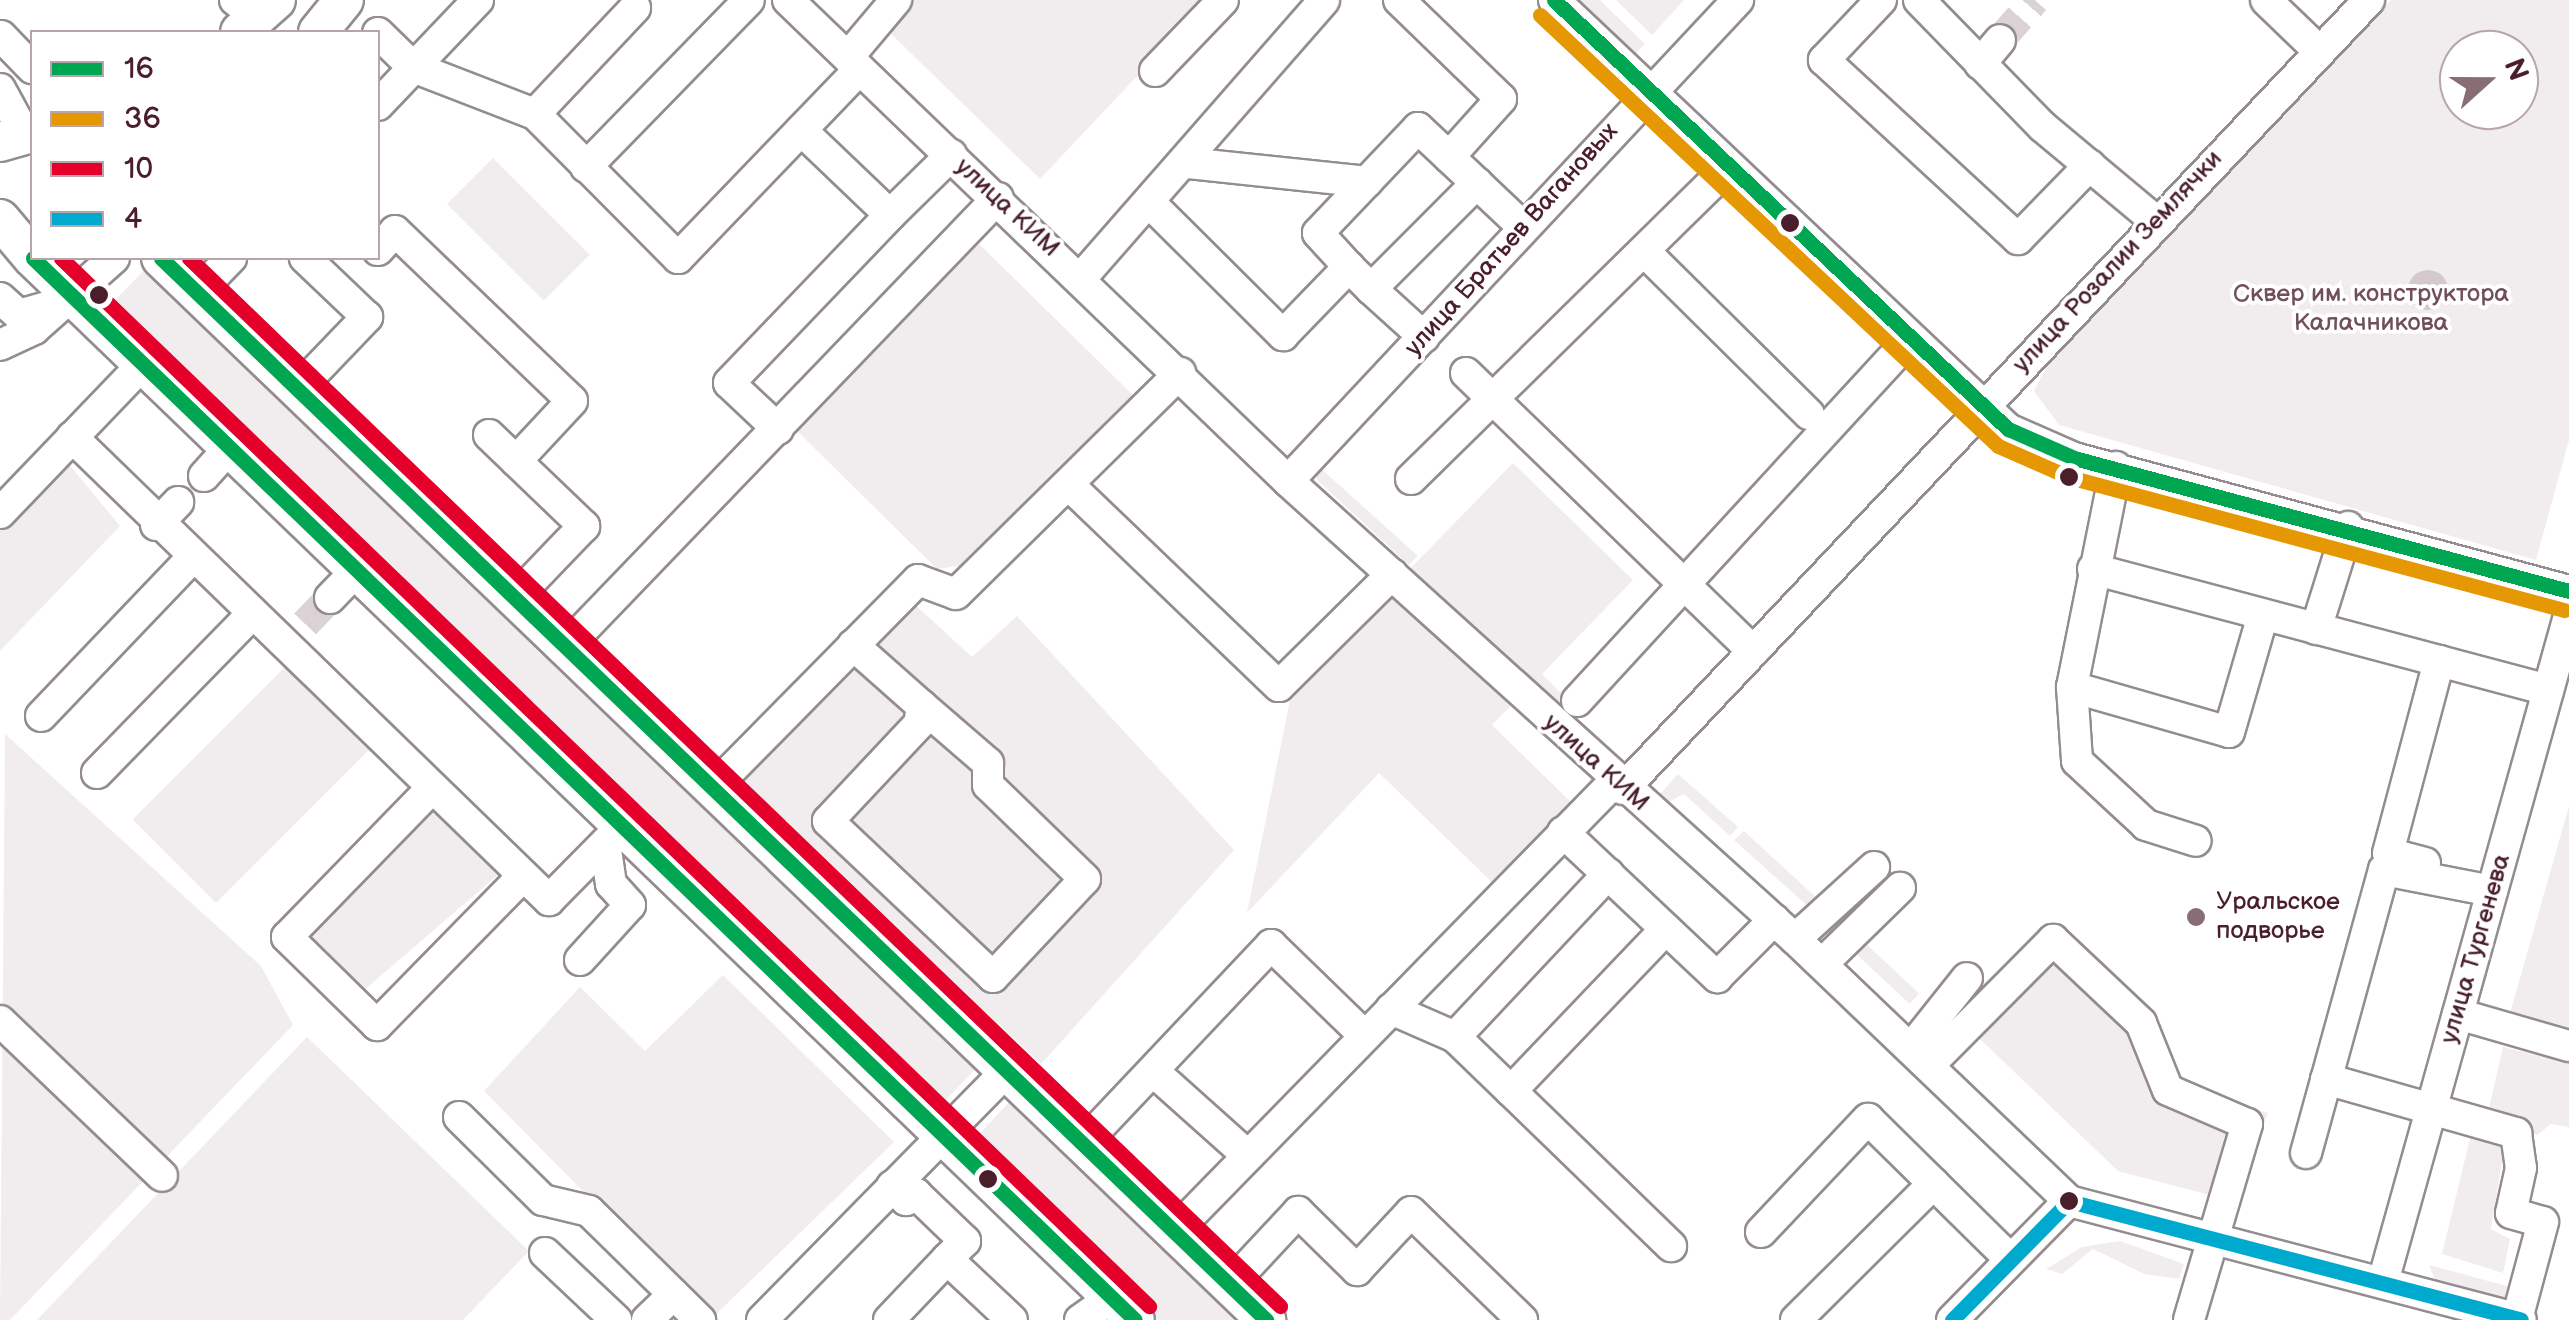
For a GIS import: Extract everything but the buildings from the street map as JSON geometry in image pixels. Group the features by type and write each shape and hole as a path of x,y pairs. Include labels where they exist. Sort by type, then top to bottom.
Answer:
{"main road":[{"path":"320,30 344,0"},
{"path":"9,221 30,252"},
{"path":"36,260 357,570 613,835 944,1136 1124,1309"},
{"path":"162,260 1266,1320"}],"street":[{"path":"344,0 374,30"},
{"path":"380,103 478,0"},
{"path":"586,167 748,0"},
{"name":"улица КИМ","path":"788,0 1180,372 1288,481 1618,786 1785,929 2069,1201 2519,1320"},
{"path":"380,36 413,68 535,114 678,258 802,130 896,0"},
{"path":"1154,70 1223,0"},
{"path":"1081,278 1152,205 1324,0"},
{"path":"1399,0 1501,99 1449,157"},
{"path":"1554,0 1727,169 1983,408 2032,443 2569,591"},
{"name":"улица Братьев Вагановых","path":"1288,481 1424,338 1522,226 1738,0"},
{"path":"1881,0 1824,60 2018,239 2090,165"},
{"path":"1918,0 1980,64 2156,221"},
{"path":"2266,0 2318,50"},
{"name":"улица Розалии Землячки","path":"1174,1232 1563,832 1618,786 1753,651 2369,0"},
{"path":"535,114 635,2"},
{"path":"0,36 30,66"},
{"path":"1980,64 2000,40"},
{"path":"0,89 14,141"},
{"path":"1424,338 1318,233 1418,128 1522,226"},
{"path":"802,130 890,216"},
{"path":"778,429 725,380 950,155"},
{"path":"1186,163 1367,182"},
{"path":"1410,479 1495,403 1727,169"},
{"path":"1372,289 1477,183"},
{"path":"566,647 998,198"},
{"path":"1152,205 1283,334 1349,267"},
{"path":"380,248 395,231 572,401 516,461"},
{"path":"1644,251 1809,414"},
{"path":"0,345 73,296 112,260"},
{"path":"198,293 230,260"},
{"path":"298,389 367,317 307,260"},
{"path":"338,290 368,260"},
{"path":"0,298 19,315 73,296"},
{"path":"1577,701 1910,340"},
{"path":"0,513 143,364"},
{"path":"713,788 918,580 956,594 1180,372"},
{"path":"1466,373 1753,651"},
{"path":"489,435 584,526 515,598"},
{"path":"72,437 156,525 251,615 294,635 432,788 548,900 613,835"},
{"path":"204,476 230,447"},
{"path":"2116,467 2072,688 2078,762 2146,825 2196,841"},
{"path":"1068,484 1279,686 1392,574"},
{"path":"156,525 178,502"},
{"path":"2316,629 2348,527"},
{"path":"41,716 192,558"},
{"path":"2093,569 2548,690"},
{"path":"330,598 357,570"},
{"path":"97,773 251,615"},
{"path":"2072,688 2229,732 2263,615"},
{"name":"улица Тургенева","path":"2383,1282 2569,616"},
{"path":"853,645 988,763 988,784 1085,879 993,977 828,821 919,724 922,706"},
{"path":"2438,661 2388,853 2457,882 2492,891"},
{"path":"432,788 287,938 377,1025 523,876"},
{"path":"1563,832 1717,977 1874,868"},
{"path":"580,960 630,904 611,884 613,835"},
{"path":"2306,1153 2384,870 2442,886 2457,882"},
{"path":"1455,1037 1608,874"},
{"path":"1822,964 1900,888"},
{"path":"1511,1091 1666,929"},
{"path":"1921,1056 2053,940 2141,1022 2168,1090 2247,1124 2219,1242 2189,1320"},
{"path":"1083,1144 1270,945 1365,1036"},
{"path":"1921,1056 1967,978"},
{"path":"1391,1009 1455,1037 1672,1246"},
{"path":"2458,1014 2569,1046"},
{"path":"0,1021 162,1176"},
{"path":"762,1320 1007,1071"},
{"path":"1153,1071 1248,1156"},
{"path":"2326,1079 2516,1133 2521,1168 2510,1212 2542,1222 2519,1320"},
{"path":"459,1118 543,1200 589,1210 700,1320"},
{"path":"1761,1232 1868,1119 2010,1259"},
{"path":"1796,1320 1934,1182"},
{"path":"889,1320 965,1241 916,1194 906,1200 892,1186"},
{"path":"1952,1320 2069,1201"},
{"path":"1230,1286 1298,1212 1357,1270 1412,1212 1522,1320"},
{"path":"545,1253 616,1320"},
{"path":"947,1260 1012,1320"},
{"path":"648,1320 674,1294"},
{"path":"1080,1320 1124,1309"}],"shaded area":[{"path":"904,0 1209,0 1040,179 881,24"},
{"path":"1571,0 1600,0 1645,44 1632,58"},
{"path":"1616,0 1684,0 1652,35"},
{"name":"Сквер им. конструктора Калачникова","path":"2391,0 2569,0 2569,440 2536,560 2059,425 2034,391 2048,364"},
{"path":"493,158 590,255 544,301 447,204"},
{"path":"976,241 1136,398 972,564 937,569 795,429"},
{"path":"150,264 979,1065 935,1111 106,310"},
{"path":"2428,270 2442,276 2448,290 2442,304 2428,310 2414,304 2408,290 2414,276"},
{"path":"63,457 120,526 0,651 0,524"},
{"path":"1513,463 1633,580 1542,674 1573,705 1565,713 1533,683 1492,725 1575,806 1498,888 1379,773 1247,913 1292,690"},
{"path":"1317,465 1418,556 1409,565 1317,480"},
{"path":"911,601 972,657 1017,616 1234,850 1041,1064 740,780"},
{"path":"286,666 369,749 216,903 133,819"},
{"path":"5,734 261,966 293,1025 10,1320 0,1320"},
{"path":"1678,774 1738,827 1730,836 1684,794 1669,802 1660,794"},
{"path":"427,802 506,868 362,992 294,935"},
{"path":"2569,806 2569,1034 2507,1024"},
{"path":"1744,831 1821,902 1811,909 1734,840"},
{"path":"2052,932 2170,1085 2268,1113 2236,1202 2118,1171 1960,1020"},
{"path":"1865,943 1919,993 1910,1004 1855,953"},
{"path":"723,975 894,1142 710,1320 484,1091 580,987 645,1051"},
{"path":"307,1037 529,1251 463,1320 37,1320"},
{"path":"2503,1047 2569,1063 2569,1127 2551,1124 2537,1135 2487,1117"},
{"path":"1014,1097 1247,1320 1154,1320 970,1144"},
{"path":"2473,1126 2505,1143 2491,1229 2510,1239 2503,1273 2442,1254"},
{"path":"2120,1241 2184,1264 2179,1279 2144,1274 2093,1249 2062,1274 2046,1269 2082,1247"},
{"path":"2429,1265 2518,1289 2504,1299 2435,1280"}],"tunnel":[{"path":"2000,40 2035,0"},
{"path":"305,624 330,598"}],"transit line":[{"name":"16","path":"1554,0 2008,429 2074,458 2569,591"},
{"name":"36","path":"1540,15 1998,446 2069,477 2564,610"},
{"name":"16","path":"35,260 1135,1320"},
{"name":"10","path":"63,260 1149,1306"},
{"name":"16","path":"163,260 1266,1320"},
{"name":"10","path":"191,260 1280,1306"},
{"name":"4","path":"2069,1201 2521,1320"},
{"name":"4","path":"1952,1320 2069,1201"}],"place":[{"name":"Уральское подворье","path":"2196,917"}]}
